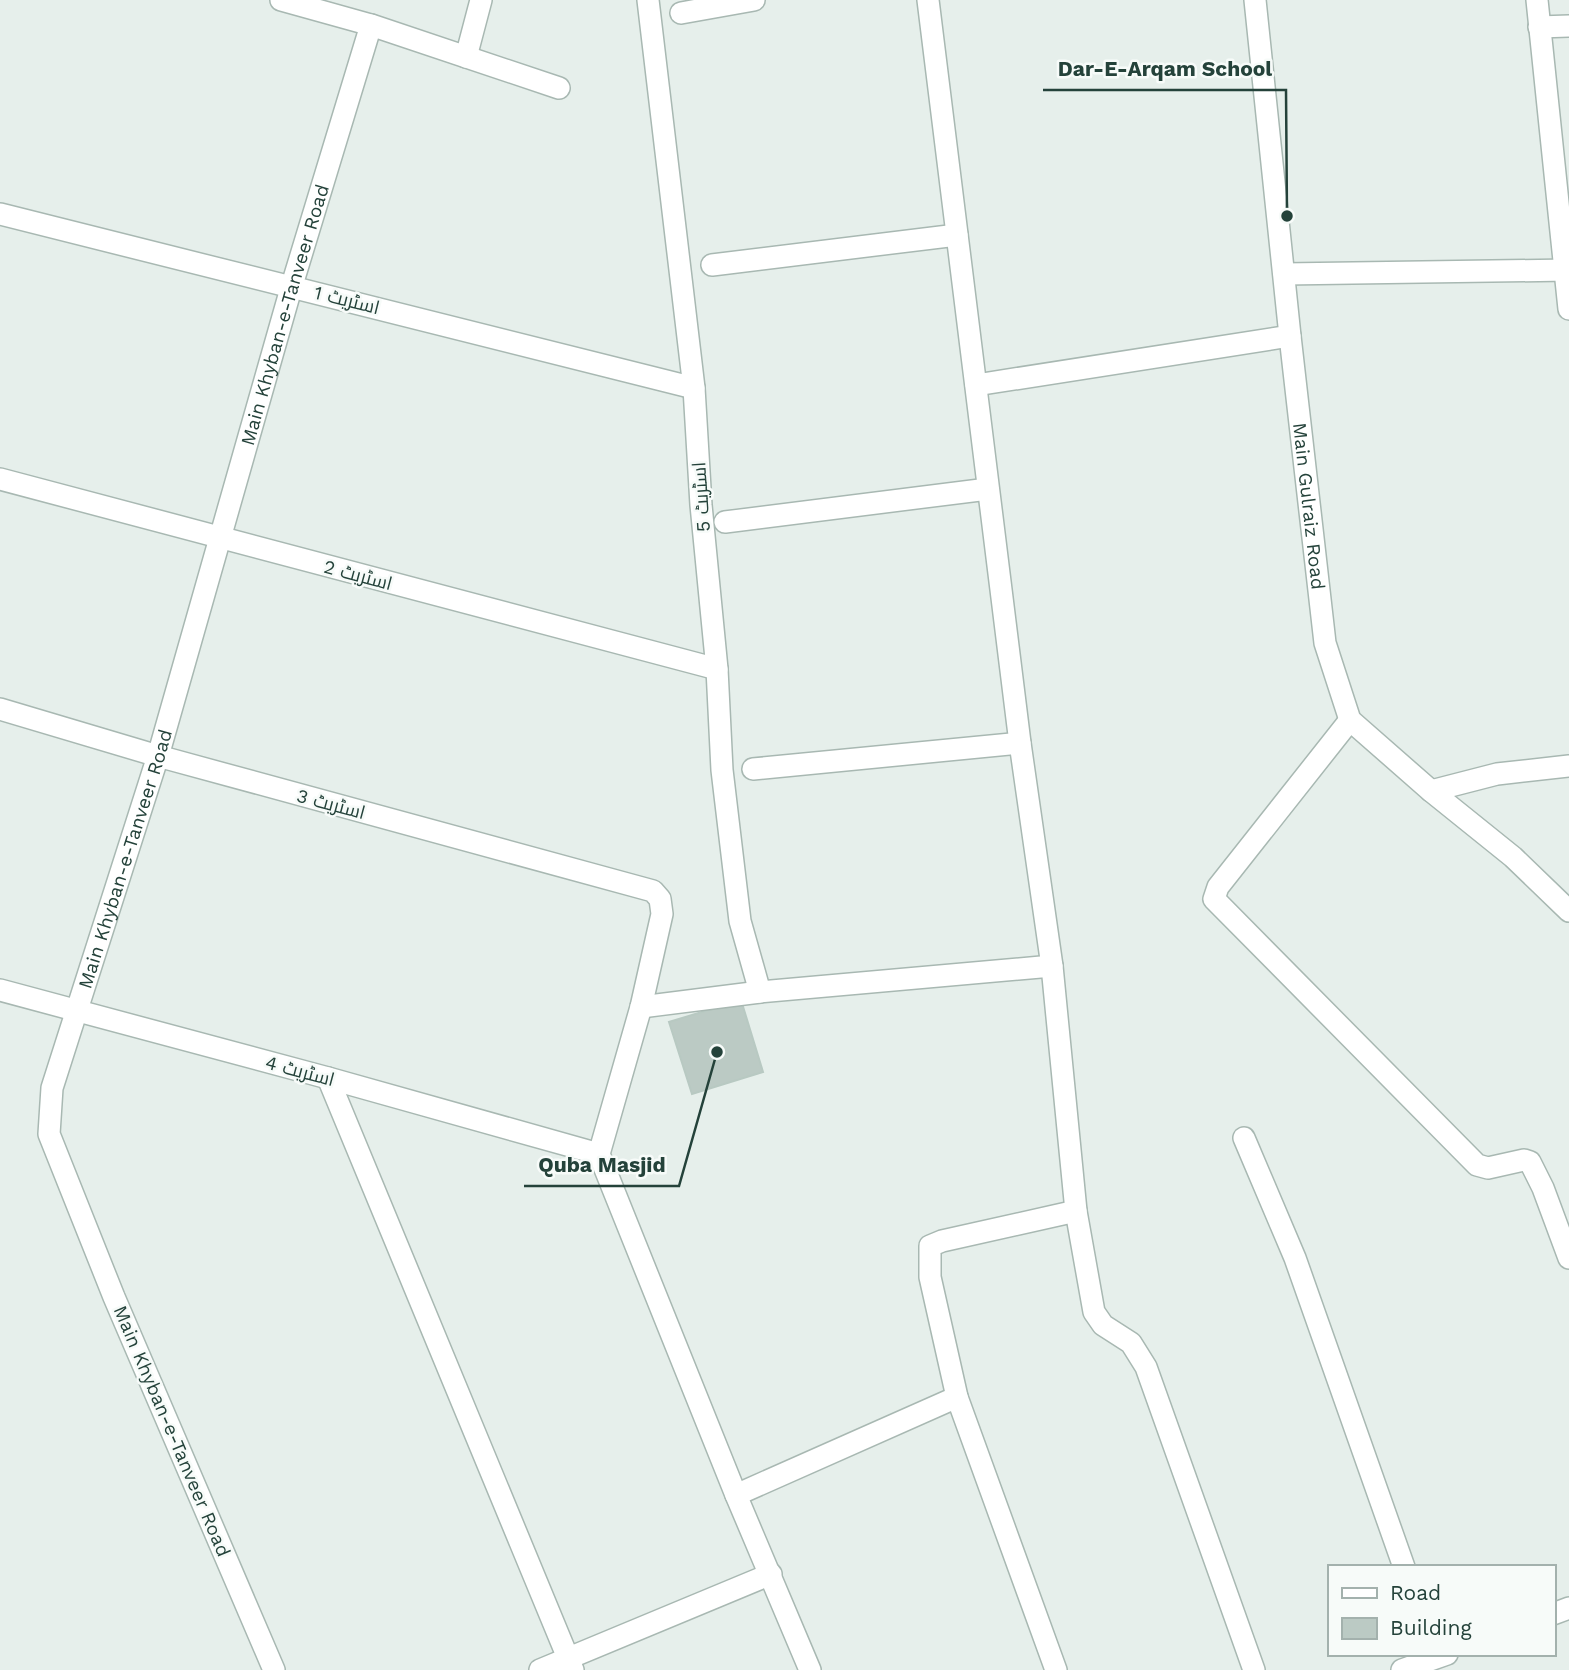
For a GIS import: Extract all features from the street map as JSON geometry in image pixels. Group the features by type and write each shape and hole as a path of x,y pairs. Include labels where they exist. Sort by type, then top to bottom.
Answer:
{"street":[{"path":"281,0 371,25 559,88"},
{"path":"466,57 481,0"},
{"name":"اسٹریٹ 5","path":"649,0 694,388 701,505 717,669 722,770 740,921 760,992"},
{"path":"681,13 754,0"},
{"path":"928,0 1020,743 1052,966 1076,1211 1094,1312 1103,1325 1130,1343 1146,1367 1254,1670"},
{"name":"Main Gulraiz Road","path":"1255,0 1325,643 1350,720"},
{"path":"1537,0 1568,270 1569,309"},
{"name":"Main Khyban-e-Tanveer Road","path":"274,1670 114,1297 49,1134 52,1088 158,756 292,285 371,25"},
{"path":"1538,27 1569,26"},
{"name":"اسٹریٹ 1","path":"0,214 292,285 694,388"},
{"path":"712,265 957,235"},
{"path":"1284,274 1568,270"},
{"path":"976,385 1290,336"},
{"name":"اسٹریٹ 2","path":"0,479 717,669"},
{"path":"724,522 988,489"},
{"name":"اسٹریٹ 3","path":"0,709 158,756 653,891 660,899 662,914 641,1007"},
{"path":"1569,911 1513,857 1431,791 1350,720 1218,887 1214,899 1477,1165 1488,1168 1524,1160 1530,1162 1544,1188 1569,1258"},
{"path":"753,769 1020,743"},
{"path":"1431,791 1497,774 1569,766"},
{"path":"810,1670 599,1154 641,1007 760,992 1052,966"},
{"name":"اسٹریٹ 4","path":"0,990 599,1154"},
{"path":"328,1078 570,1664"},
{"path":"1244,1138 1295,1258 1403,1565"},
{"path":"1056,1670 957,1398 930,1277 930,1246 1076,1211"},
{"path":"736,1494 957,1398"},
{"path":"540,1670 570,1664 771,1574"},
{"path":"1402,1670 1440,1659"}],"building":[{"path":"741,1000 763,1072 692,1094 669,1022"}],"place":[{"name":"Dar-E-Arqam School","path":"1287,216"},
{"name":"Quba Masjid","path":"717,1052"}]}
